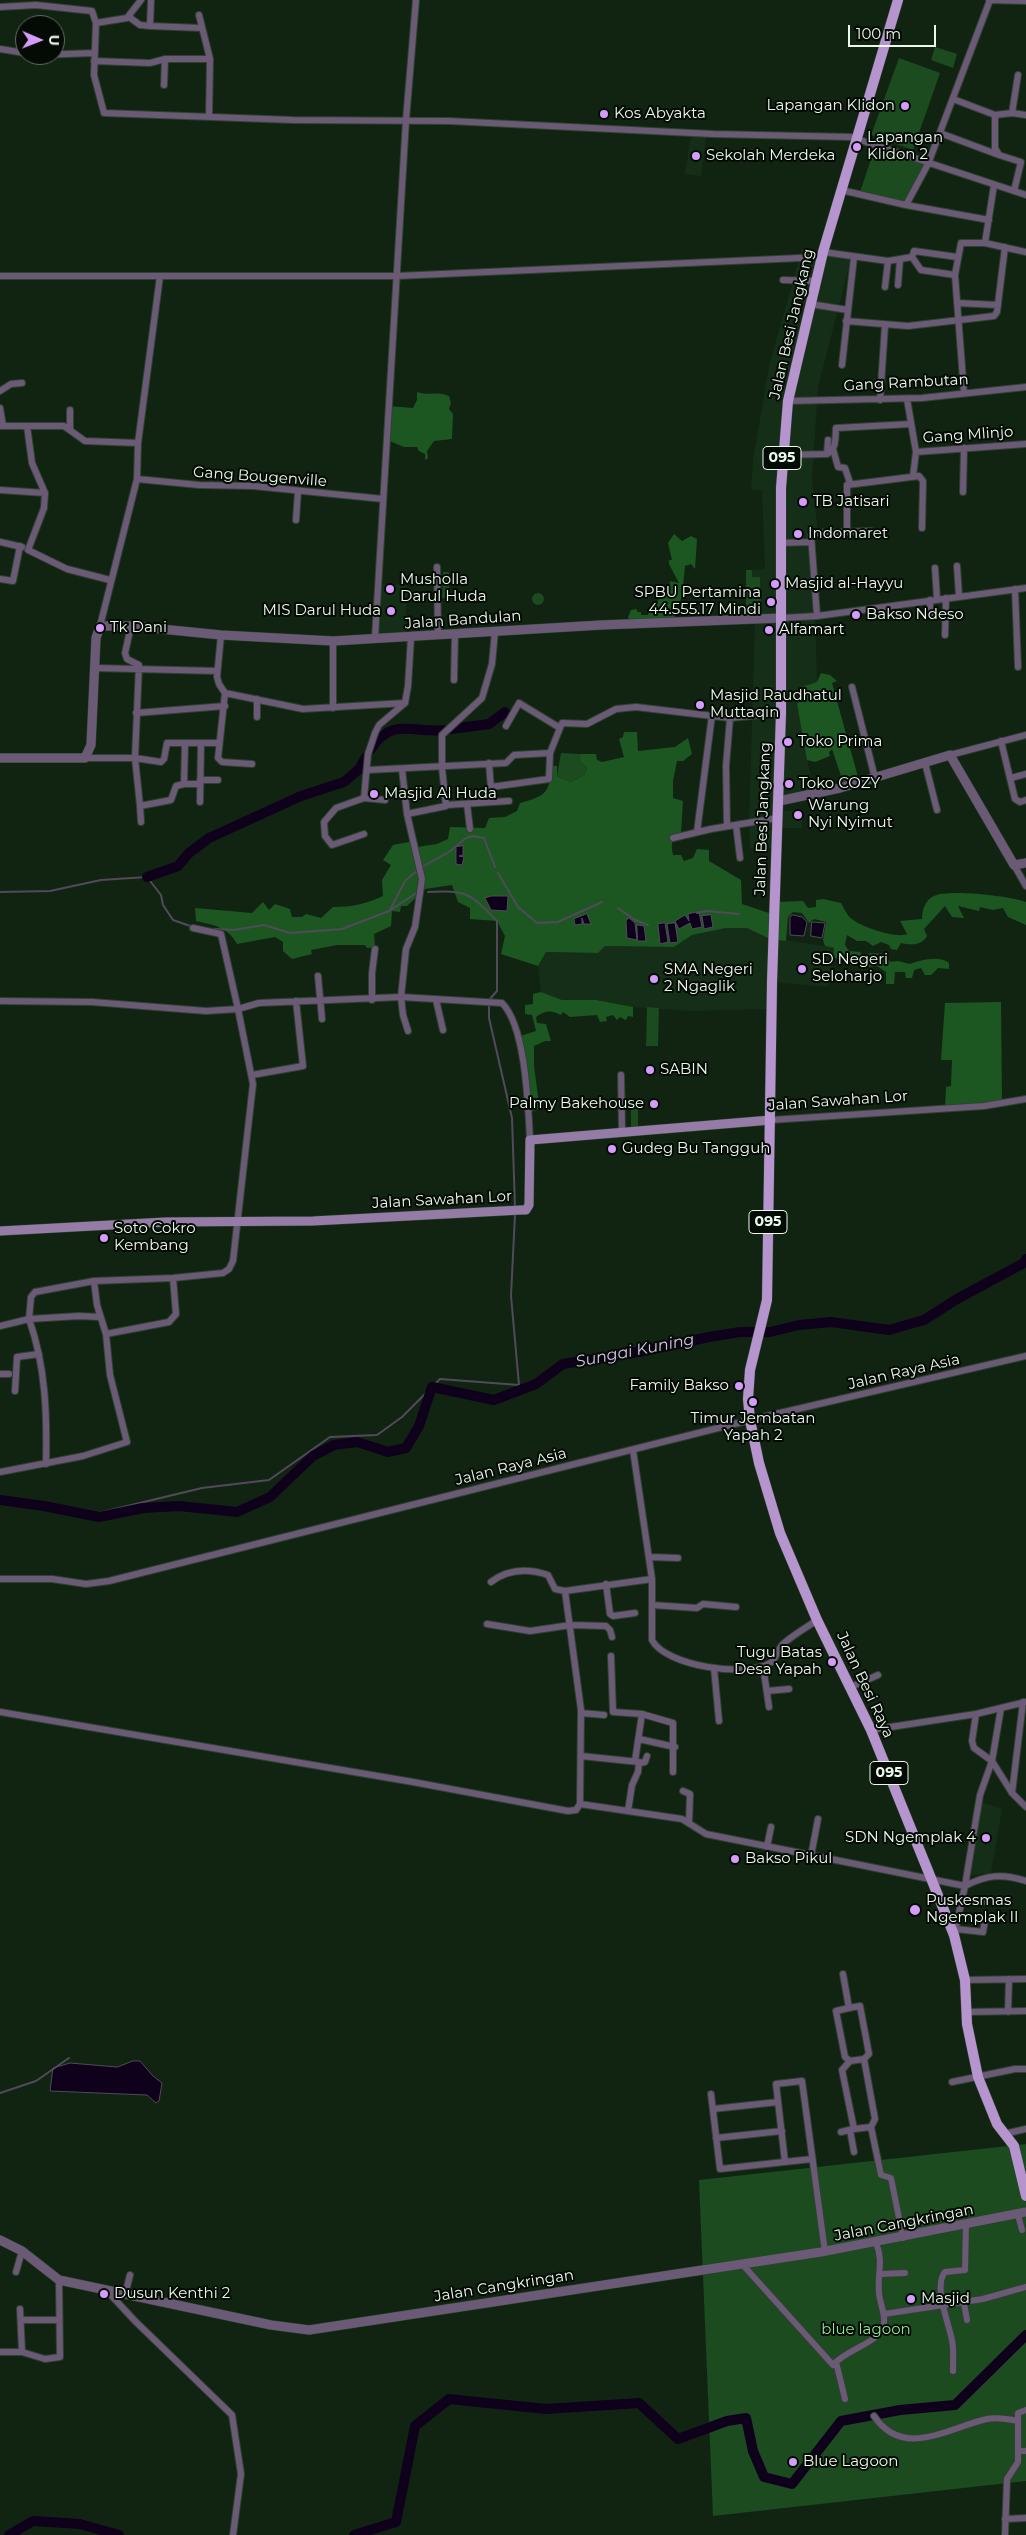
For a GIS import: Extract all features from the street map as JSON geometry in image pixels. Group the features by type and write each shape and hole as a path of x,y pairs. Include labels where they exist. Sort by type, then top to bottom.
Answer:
{"main road":[{"name":"Jalan Besi Jangkang","path":"763,1324 767,1300 772,982 781,713 782,455 788,401 816,280 898,0"},
{"name":"Jalan Sawahan Lor","path":"0,1231 166,1222 313,1221 526,1210 529,1205 530,1140 622,1130 771,1120"},
{"name":"Jalan Besi Raya","path":"763,1324 750,1370 750,1420 758,1463 780,1533 817,1620 871,1730 930,1880 955,1932 966,1980 966,2012 971,2049 978,2077 994,2118 1014,2146 1026,2196"}],"street":[{"path":"96,23 129,17 141,0"},
{"path":"150,26 151,0"},
{"path":"375,638 406,120 416,0"},
{"path":"906,205 928,164 989,0 1026,1"},
{"path":"0,7 36,3 92,11 96,23 94,75 104,113 209,117 406,120 857,138 928,164 1026,195"},
{"path":"199,15 210,59 209,117"},
{"path":"129,17 140,25 201,28"},
{"path":"0,49 15,51"},
{"path":"65,54 94,53"},
{"path":"94,61 150,63 165,59 210,59"},
{"path":"164,85 165,59"},
{"path":"1012,113 1018,75"},
{"path":"953,99 995,115 1012,113 1026,115"},
{"path":"995,115 995,148 999,155"},
{"path":"940,133 1023,163 1014,191"},
{"path":"985,243 994,186"},
{"path":"841,190 906,205 989,220"},
{"path":"964,393 955,275 957,258 963,242 985,243 1026,252"},
{"path":"846,321 908,326 994,316 998,305 1006,247"},
{"path":"912,257 914,251 957,258"},
{"path":"0,276 397,276 823,254 888,261 912,257"},
{"path":"842,365 854,257"},
{"path":"912,257 921,270 955,275"},
{"path":"898,285 900,259"},
{"path":"885,287 888,261"},
{"path":"85,758 91,745 96,638 137,479 138,443 160,276"},
{"path":"783,280 816,280"},
{"path":"957,303 998,305"},
{"path":"810,304 848,310"},
{"path":"880,400 885,325"},
{"path":"0,391 11,384 22,383"},
{"name":"Gang Rambutan","path":"788,401 907,399 1026,387"},
{"path":"907,399 916,452"},
{"path":"0,408 2,426 54,425 70,429 86,441 138,443"},
{"path":"70,410 70,429"},
{"path":"830,452 836,428 911,424"},
{"path":"27,426 32,462 45,493 44,508 28,550"},
{"path":"828,440 830,452 838,468 845,468 850,483"},
{"name":"Gang Mlinjo","path":"914,476 916,452 1026,444"},
{"path":"963,492 964,448"},
{"path":"782,455 830,452"},
{"path":"847,531 845,487 850,483 914,476 919,476 923,482 922,528"},
{"name":"Gang Bougenville","path":"137,479 383,499"},
{"path":"0,490 45,493"},
{"path":"296,520 298,491"},
{"path":"817,616 811,535 815,532 871,530"},
{"path":"0,542 20,546 67,570 110,580"},
{"path":"782,543 811,542"},
{"path":"0,579 13,582 20,546"},
{"path":"957,566 959,596"},
{"path":"437,567 438,635"},
{"path":"930,615 934,600 935,568"},
{"path":"781,618 817,616 1026,588"},
{"path":"1015,589 1018,668"},
{"path":"945,635 946,598"},
{"name":"Jalan Bandulan","path":"100,626 132,626 221,635 334,641 495,631 781,618"},
{"path":"132,626 125,657 137,663 139,668 135,758 141,822"},
{"path":"446,806 442,768 444,732 472,709 482,698 488,682 494,652 495,631"},
{"path":"454,680 455,634"},
{"path":"221,635 218,671 219,684 225,693 225,706 218,758 222,762 252,764"},
{"path":"364,798 368,754 375,733 379,725 405,703 411,637"},
{"path":"333,708 334,641"},
{"path":"95,668 218,671"},
{"path":"852,687 875,778"},
{"path":"225,693 303,709 405,703"},
{"path":"257,699 257,717"},
{"path":"506,726 519,703 561,725 587,724 616,710 636,707 730,718 781,713"},
{"path":"136,713 225,706"},
{"path":"697,832 712,715"},
{"path":"727,826 726,766 730,718"},
{"path":"491,787 549,779 550,753 561,725"},
{"path":"779,801 875,778 925,762 1026,735"},
{"path":"1000,741 1015,799 1020,802 1026,800"},
{"path":"184,784 185,743"},
{"path":"200,802 201,743"},
{"path":"0,758 135,758 162,762 166,744 219,743"},
{"path":"368,770 442,768 508,762 514,755 550,753"},
{"path":"950,755 1026,886"},
{"path":"925,762 937,810"},
{"path":"489,763 492,802"},
{"path":"402,769 406,814 420,874 420,898 414,930 406,949 401,997 402,1015 408,1031"},
{"path":"1011,778 1026,774"},
{"path":"140,806 171,800 176,786 218,780"},
{"path":"364,834 332,845 325,836 324,822 334,809 364,798 385,800"},
{"path":"406,814 446,806 509,801"},
{"path":"467,804 470,829"},
{"path":"673,838 727,826 778,818"},
{"path":"736,825 740,858"},
{"path":"1014,865 1026,863"},
{"path":"46,1464 47,1403 39,1354 29,1319 31,1297 35,1292 94,1281 173,1278 226,1272 233,1260 253,1084 252,1075 222,934 193,928"},
{"path":"372,1000 372,973 375,949"},
{"path":"318,976 322,1019"},
{"path":"0,1001 92,1002 206,1011 238,1009 259,1003 372,1000 401,997 436,1000 497,1001 508,1010 524,1065 530,1140"},
{"path":"436,1000 443,1030"},
{"path":"252,1075 302,1066 304,1064 296,1001"},
{"path":"621,1075 622,1130"},
{"name":"Jalan Sawahan Lor","path":"771,1120 984,1106 1026,1099"},
{"path":"106,1334 169,1322 173,1319 176,1309 173,1278"},
{"path":"0,1472 83,1456 126,1442 110,1375 106,1334 100,1317 94,1281"},
{"path":"0,1326 29,1319 79,1316 100,1317"},
{"path":"15,1391 17,1357 39,1354"},
{"name":"Jalan Raya Asia","path":"0,1579 52,1579 86,1584 109,1581 750,1420 1026,1356"},
{"path":"0,1374 9,1374"},
{"path":"633,1450 650,1557 652,1640 658,1649 692,1665 714,1668 763,1666 772,1661 782,1645 817,1620"},
{"path":"650,1557 678,1558"},
{"path":"491,1582 501,1574 512,1571 543,1573 551,1578 555,1589 565,1591 652,1579"},
{"path":"606,1584 610,1614 613,1616 635,1613"},
{"path":"0,1712 404,1780 568,1811 576,1810 580,1804 581,1713 571,1625 565,1591"},
{"path":"652,1605 697,1608 703,1604 736,1607"},
{"path":"487,1624 530,1630 571,1625 606,1626 612,1637"},
{"path":"611,1656 613,1712 642,1714 673,1723 675,1747 673,1772"},
{"path":"763,1666 769,1707"},
{"path":"714,1668 720,1721"},
{"path":"851,1687 878,1675"},
{"path":"767,1691 789,1688"},
{"path":"871,1730 976,1714 1025,1702 1012,1793"},
{"path":"985,1920 983,1932 955,1932 966,1886 980,1795 992,1761 1000,1708"},
{"path":"581,1713 604,1715"},
{"path":"628,1812 637,1762 642,1714"},
{"path":"976,1714 972,1745 992,1761 1012,1793 1026,1807"},
{"path":"639,1739 675,1747"},
{"path":"581,1756 637,1762 645,1762 647,1756"},
{"path":"682,1791 690,1794 689,1822"},
{"path":"580,1804 689,1822 699,1831 706,1834 930,1880 966,1886 987,1876 1005,1875 1026,1881"},
{"path":"811,1856 818,1819"},
{"path":"767,1847 771,1827"},
{"path":"963,1899 983,1902"},
{"path":"843,1974 849,2008"},
{"path":"1008,2012 1009,1979"},
{"path":"966,1980 1026,1979"},
{"path":"860,2006 868,2054 864,2059 850,2060 845,2057 836,2011 860,2006"},
{"path":"966,2012 1026,2011"},
{"path":"864,2059 875,2119 871,2126 881,2175 891,2178 903,2238"},
{"path":"850,2060 842,2070 854,2152"},
{"path":"952,2082 1015,2069 1026,2069"},
{"path":"785,2162 776,2084 802,2081 825,2252"},
{"path":"711,2094 720,2169 812,2159"},
{"path":"713,2110 778,2102"},
{"path":"841,2132 871,2126"},
{"path":"1004,2134 1026,2129"},
{"path":"716,2138 782,2131"},
{"path":"1022,2214 1022,2230"},
{"name":"Jalan Cangkringan","path":"0,2240 22,2251 59,2280 108,2292 271,2325 309,2330 825,2252 1022,2214"},
{"path":"952,2371 952,2338 942,2306 943,2275 945,2272 965,2270 966,2225"},
{"path":"742,2264 833,2365 880,2332 884,2314 878,2292 881,2260 876,2243"},
{"path":"16,2272 22,2251"},
{"path":"880,2274 905,2273"},
{"path":"125,2295 130,2275"},
{"path":"0,2352 22,2352 45,2359 60,2357 58,2320 59,2280"},
{"path":"884,2314 964,2303 1026,2287"},
{"path":"108,2292 134,2321 232,2415 241,2474 233,2535"},
{"path":"964,2303 967,2320"},
{"path":"20,2309 22,2352"},
{"path":"21,2320 58,2320"},
{"path":"836,2362 845,2399"},
{"path":"1005,2535 1007,2479 1018,2462 1018,2413 1026,2410"},
{"path":"874,2416 881,2426 893,2433 918,2439 933,2437 987,2419 1006,2418 1018,2421"},
{"path":"1018,2451 1026,2451"},
{"path":"1005,2520 1026,2518"}],"shaded area":[{"name":"Sekolah Merdeka","path":"691,136 706,137 701,176 685,174"},
{"path":"802,249 851,259 818,387 812,480 818,531 813,533 817,682 810,685 804,697 797,704 814,794 779,802 779,811 802,811 802,828 778,828 777,848 750,849 749,823 755,619 760,577 752,577 752,570 765,569 762,490 751,490 753,460 769,366"},
{"name":"MIS Darul Huda","path":"378,584 407,585 405,637 375,638"},
{"path":"463,846 463,855 459,856 464,857 462,865 456,864 456,847"},
{"path":"508,896 507,911 491,910 485,898"},
{"path":"699,912 702,927 692,929 690,923 679,929 675,921 685,915 689,921 688,914"},
{"path":"587,914 591,924 584,924 582,918 582,924 575,925 574,919"},
{"path":"711,915 713,927 704,929 702,916"},
{"path":"793,915 802,917 807,922 804,936 790,935 790,917"},
{"path":"629,918 635,923 637,940 627,938 626,921"},
{"path":"812,922 825,923 822,938 811,936"},
{"path":"665,923 668,942 660,944 658,924"},
{"path":"675,923 678,942 670,943 667,924"},
{"path":"637,925 644,926 646,941 638,941"},
{"name":"SMA Negeri 2 Ngaglik","path":"726,928 747,928 770,939 767,1009 690,1011 633,1007 596,1000 562,1000 541,992 538,966 546,952 598,953 605,946 674,947 692,935"},
{"name":"SD Negeri Seloharjo","path":"774,938 834,948 828,987 772,982"},
{"name":"SDN Ngemplak 4","path":"981,1802 1002,1809 991,1873 970,1875"},
{"path":"133,2061 140,2061 162,2083 159,2101 156,2103 147,2095 50,2091 53,2068 70,2063 117,2067"}],"green space":[{"path":"935,47 957,54 953,68 931,60"},
{"name":"Lapangan Klidon","path":"899,58 940,73 913,150 871,135"},
{"name":"Lapangan Klidon","path":"875,147 925,165 905,203 860,192"},
{"path":"417,392 449,396 451,403 449,409 453,414 452,439 434,441 427,451 428,458 425,460 425,454 419,451 417,447 404,447 387,440 389,406 413,408 417,400"},
{"path":"674,534 682,541 691,536 697,539 695,569 691,564 685,566 682,596 673,622 630,621 628,617 631,610 637,609 637,612 641,612 641,615 648,615 649,610 656,606 660,595 669,593 670,581 679,583 669,564 669,560 672,560 668,543"},
{"path":"746,570 752,570 752,577 760,577 761,619 746,620"},
{"path":"443,572 449,572 449,598 442,598"},
{"path":"538,593 544,599 538,605 532,599"},
{"path":"821,673 830,675 837,681 832,683 858,777 843,782 832,749 829,752 830,756 815,762 807,760 797,704 804,697 802,687 817,682"},
{"path":"624,732 637,732 638,751 675,747 688,738 692,754 683,761 677,761 673,781 673,798 683,801 681,833 672,842 673,855 681,855 684,861 693,858 697,849 709,850 709,861 741,880 742,904 772,914 776,902 803,901 808,908 816,907 816,900 823,899 841,903 850,918 863,925 888,934 902,935 907,934 900,921 922,919 928,900 934,896 952,893 979,894 1026,902 1026,925 1008,917 1003,908 993,910 980,907 979,911 958,906 964,918 952,917 945,906 924,929 927,936 922,942 916,944 901,943 897,950 891,949 889,945 881,942 873,946 866,941 857,941 847,935 845,945 849,951 860,952 863,956 870,953 886,954 890,962 898,961 910,964 935,959 941,959 949,963 949,969 938,968 931,975 925,975 921,968 914,970 912,978 906,978 905,972 895,972 894,984 886,984 886,972 877,966 867,967 855,963 848,966 846,959 841,961 833,957 834,948 825,946 823,940 826,922 814,919 809,923 802,913 793,912 788,917 786,941 770,939 747,928 726,928 692,935 674,947 605,946 598,953 546,952 538,966 501,954 505,936 497,921 470,919 470,908 458,902 452,885 425,889 407,906 401,906 400,912 392,911 391,926 374,934 375,947 337,945 311,950 312,954 292,959 283,951 283,942 275,937 237,944 225,930 196,921 195,908 252,913 263,902 269,910 275,904 290,909 292,917 302,917 306,914 321,918 333,907 365,903 377,899 383,896 382,880 391,865 383,860 393,845 409,842 417,847 437,844 448,839 450,827 485,828 489,818 505,817 517,811 520,803 536,798 545,792 548,788 551,766 557,766 557,776 571,782 584,775 587,768 580,761 579,754 596,754 597,760 602,762 624,757 619,739 623,737"},
{"path":"561,753 579,754 580,761 587,768 584,775 571,782 557,776"},
{"path":"541,992 562,1000 596,1000 633,1007 633,1017 628,1016 626,1020 620,1017 617,1020 613,1015 606,1017 607,1021 600,1022 597,1015 570,1017 563,1012 561,1015 549,1012 536,1017 537,1023 546,1024 551,1041 545,1041 534,1046 534,1066 539,1104 538,1109 529,1113 517,1037 536,1031 532,1015 525,1014 525,1005 533,1004 533,994"},
{"path":"1001,1002 1002,1101 945,1107 946,1087 951,1086 952,1060 941,1060 945,1003"},
{"path":"647,1007 659,1008 658,1046 646,1046"},
{"path":"638,1105 638,1129 631,1129 631,1106"},
{"name":"blue lagoon","path":"1026,2144 1026,2481 713,2516 699,2180"}],"waterway":[{"path":"451,729 489,724 505,712"},
{"path":"371,749 379,739 387,733 396,730 443,730"},
{"path":"147,877 178,866 189,853 209,838 301,796 344,782 359,769 366,757"},
{"path":"422,867 449,852 466,838 473,836 484,838 495,867"},
{"path":"390,910 405,881 418,870"},
{"path":"498,873 518,907 537,923 558,922 602,902"},
{"path":"0,892 50,891 101,880 147,877 161,895 163,905 173,920 193,927"},
{"path":"215,929 234,930 264,925 290,933 342,929 389,911 418,892"},
{"path":"428,892 451,892 467,895 480,904 497,921 497,991 489,1000"},
{"path":"618,908 635,920 648,925"},
{"path":"697,913 707,911 739,914"},
{"path":"489,1005 489,1018 512,1118 515,1207"},
{"path":"94,1514 202,1488 269,1480 330,1437 377,1435 402,1417 440,1379 519,1385 511,1296 515,1214"},
{"name":"Sungai Kuning","path":"0,1500 44,1506 99,1517 143,1508 179,1506 237,1512 270,1497 313,1456 334,1445 357,1442 388,1452 406,1448 419,1426 432,1387 494,1400 536,1384 563,1364 639,1352 709,1337 740,1332 770,1332 799,1325 831,1322 889,1330 924,1320 957,1299 1024,1263 1026,1259"},
{"path":"0,2093 36,2081 69,2058"},
{"path":"354,2535 396,2522 415,2426 449,2399 546,2409 639,2403 678,2439 727,2421 746,2418 753,2451 764,2477 792,2484 841,2421 900,2410 955,2405 1026,2335"},
{"path":"9,2535 33,2521 80,2524 119,2535"}],"place":[{"name":"Lapangan Klidon","path":"905,106"},
{"name":"Kos Abyakta","path":"604,114"},
{"name":"Lapangan Klidon 2","path":"857,147"},
{"name":"Sekolah Merdeka","path":"696,156"},
{"name":"TB Jatisari","path":"803,502"},
{"name":"Indomaret","path":"798,534"},
{"name":"Masjid al-Hayyu","path":"775,584"},
{"name":"Musholla Darul Huda","path":"390,589"},
{"name":"SPBU Pertamina 44.555.17 Mindi","path":"771,602"},
{"name":"MIS Darul Huda","path":"391,611"},
{"name":"Bakso Ndeso","path":"856,615"},
{"name":"Tk Dani","path":"100,628"},
{"name":"Alfamart","path":"769,630"},
{"name":"Masjid Raudhatul Muttaqin","path":"700,705"},
{"name":"Toko Prima","path":"788,742"},
{"name":"Toko COZY","path":"789,784"},
{"name":"Masjid Al Huda","path":"374,794"},
{"name":"Warung Nyi Nyimut","path":"798,815"},
{"name":"SD Negeri Seloharjo","path":"802,969"},
{"name":"SMA Negeri 2 Ngaglik","path":"654,979"},
{"name":"SABIN","path":"650,1070"},
{"name":"Palmy Bakehouse","path":"654,1104"},
{"name":"Gudeg Bu Tangguh","path":"612,1149"},
{"name":"Soto Cokro Kembang","path":"104,1238"},
{"name":"Family Bakso","path":"739,1386"},
{"name":"Timur Jembatan Yapah 2","path":"753,1402"},
{"name":"Tugu Batas Desa Yapah","path":"832,1662"},
{"name":"SDN Ngemplak 4","path":"986,1838"},
{"name":"Bakso Pikul","path":"735,1859"},
{"name":"Puskesmas Ngemplak II","path":"915,1910"},
{"name":"Dusun Kenthi 2","path":"104,2294"},
{"name":"Masjid","path":"911,2299"},
{"name":"Blue Lagoon","path":"793,2462"}]}
